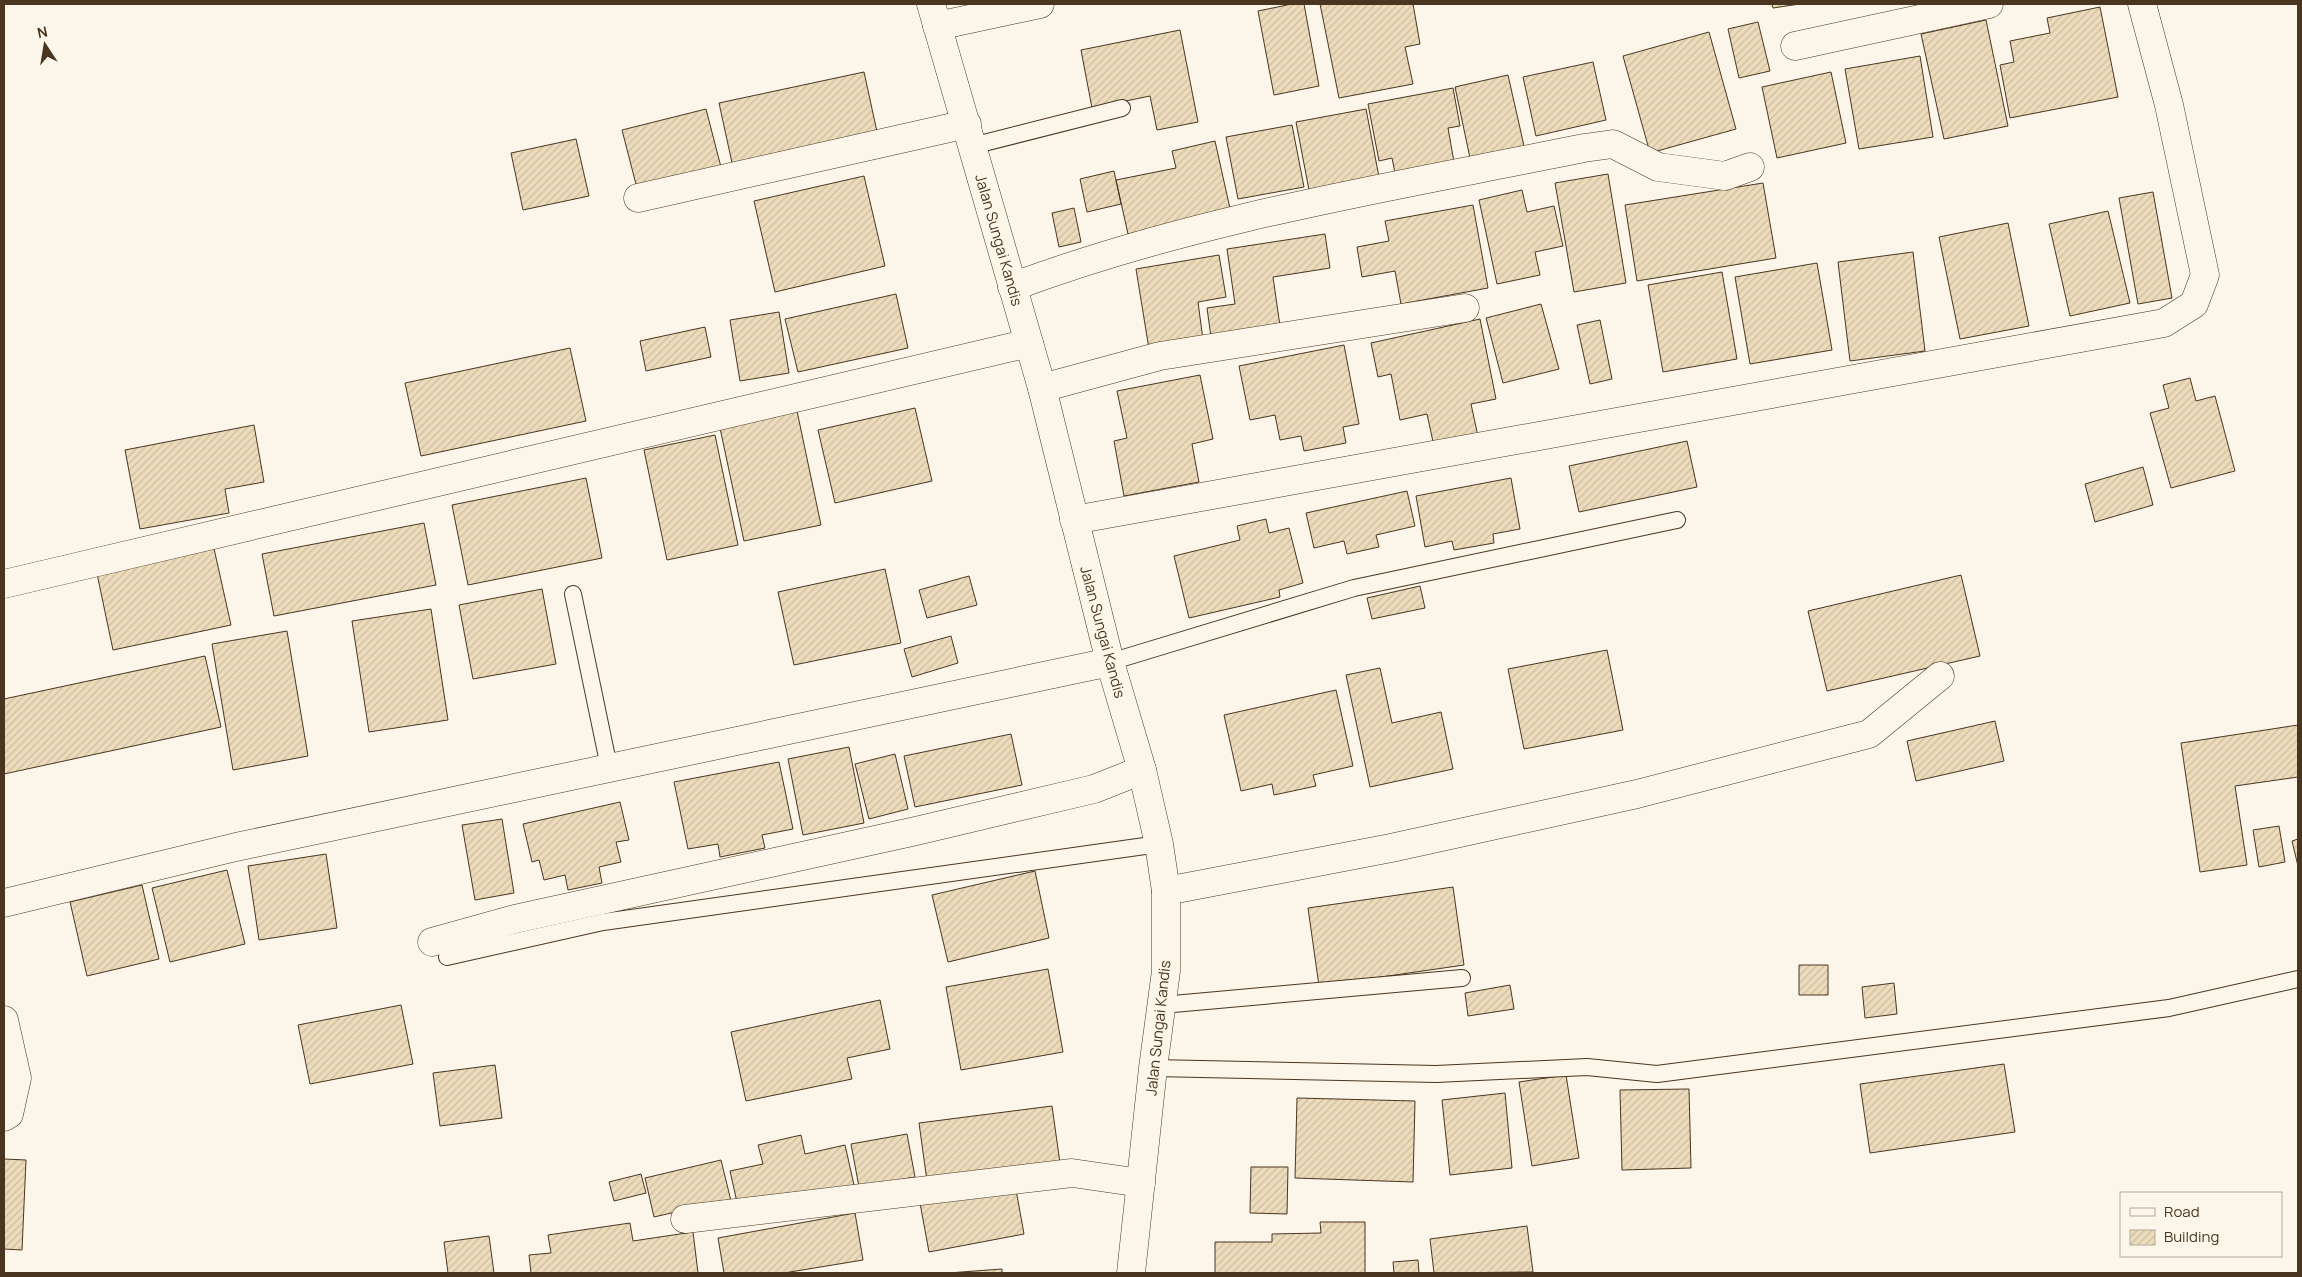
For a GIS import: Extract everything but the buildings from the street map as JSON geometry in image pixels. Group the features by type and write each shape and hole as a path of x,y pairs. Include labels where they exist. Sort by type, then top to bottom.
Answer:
{"street":[{"path":"934,15 1040,4"},
{"path":"1795,46 1989,4"},
{"path":"1074,520 2164,323 2194,304 2205,275 2169,105 2142,4"},
{"name":"Jalan Sungai Kandis","path":"934,15 1042,388 1110,662 1142,770 1159,844 1166,891 1166,971 1153,1068 1132,1273"},
{"path":"638,198 970,135"},
{"path":"1012,287 1074,264 1229,221 1584,148 1614,144 1658,166 1725,176 1750,168"},
{"path":"1042,388 1160,356 1465,308"},
{"path":"4,584 1028,343"},
{"path":"4,903 236,846 1110,662"},
{"path":"1166,891 1391,848 1590,804 1870,734 1940,676"},
{"path":"440,949 515,919 916,832 1094,789 1142,770"},
{"path":"4,1020 17,1078 9,1114 4,1117"},
{"path":"685,1219 1072,1173 1141,1183"}],"lane":[{"path":"970,135 1122,108"},
{"path":"1110,662 1354,588 1677,520"},
{"path":"573,594 609,767"},
{"path":"440,949 603,922 1159,844"},
{"path":"1162,1005 1462,978"},
{"path":"1153,1068 1436,1074 1587,1067 1657,1074 2169,1008 2298,979"}]}
